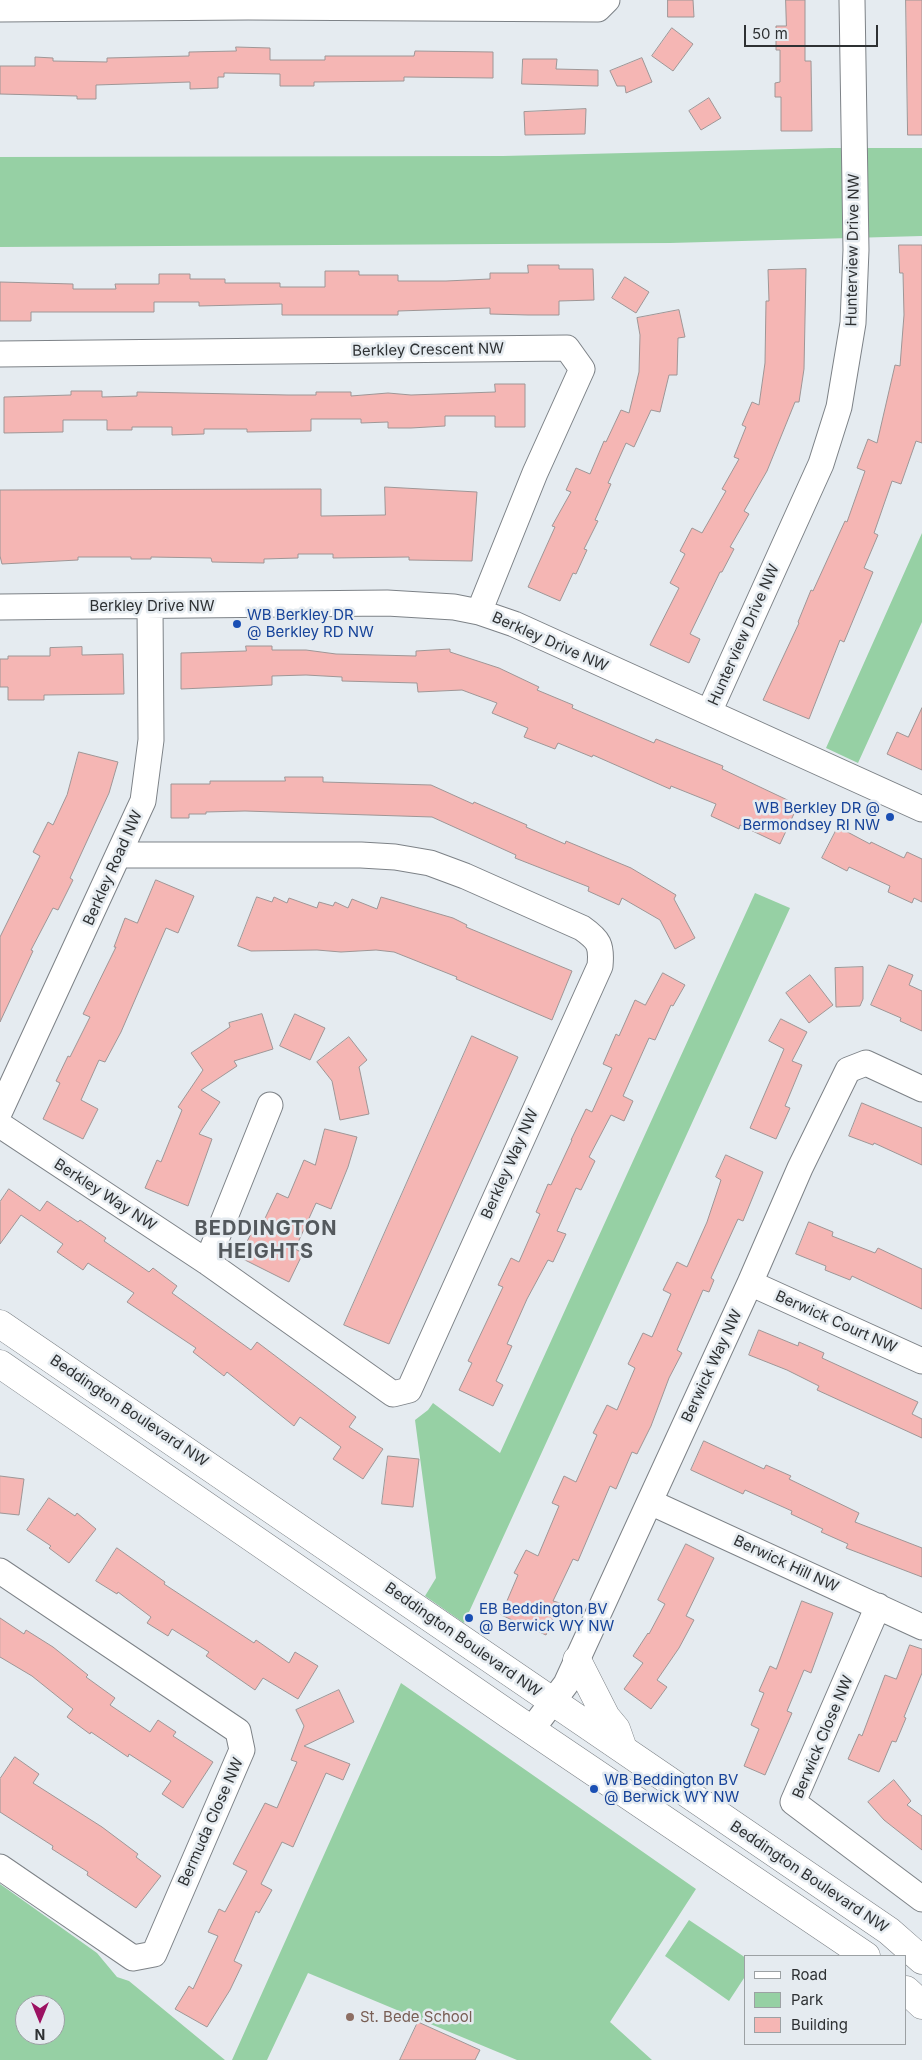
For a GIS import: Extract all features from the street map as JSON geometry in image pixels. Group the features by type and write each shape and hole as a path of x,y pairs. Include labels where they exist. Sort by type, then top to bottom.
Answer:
{"main road":[{"name":"Beddington Boulevard NW","path":"0,1324 889,1932 922,1960"},
{"path":"0,1364 865,1955"},
{"path":"577,1660 606,1717 616,1729 623,1750"},
{"path":"907,1991 922,2005"}],"street":[{"path":"0,9 368,3 598,9 607,0"},
{"name":"Hunterview Drive NW","path":"709,712 821,464 839,407 853,323 856,250 852,0"},
{"name":"Berkley Crescent NW","path":"0,354 567,348 582,370 535,474 479,612"},
{"name":"Berkley Drive NW","path":"0,607 150,607 387,603 454,607 479,612 514,624 922,809"},
{"name":"Berkley Road NW","path":"0,1111 144,801 151,740 150,607"},
{"name":"Berkley Way NW","path":"0,1126 207,1262 393,1394 409,1390 600,966 602,953 596,939 582,928 465,876 430,863 361,854 119,855"},
{"name":"Berwick Way NW","path":"532,1728 566,1684 750,1283 800,1168 848,1070 866,1063 922,1089"},
{"path":"207,1262 270,1106"},
{"name":"Berwick Court NW","path":"750,1283 922,1361"},
{"name":"Berwick Hill NW","path":"650,1502 922,1627"},
{"name":"Bermuda Close NW","path":"0,1572 238,1731 242,1750 154,1954 133,1958 0,1867"},
{"name":"Berwick Close NW","path":"878,1606 793,1802 922,1899"}],"green space":[{"path":"832,148 922,148 922,236 670,243 0,247 0,157 503,156"},
{"path":"922,533 922,622 858,763 826,748"},
{"path":"755,893 790,908 464,1623 425,1596 436,1578 415,1420 428,1410 433,1403 500,1453"},
{"path":"401,1683 696,1889 610,2022 652,2060 517,2060 308,1973 267,2060 232,2060"},
{"path":"0,1884 97,1953 117,1977 129,1981 225,2060 0,2060"},
{"path":"689,1920 744,1957 744,1978 729,2001 665,1956"}],"building":[{"path":"668,0 693,0 694,17 668,17"},
{"path":"786,0 805,0 805,61 811,61 812,131 781,131 781,97 775,97 775,83 780,82 780,50 776,50 776,26 786,26"},
{"path":"906,0 922,0 922,135 908,135"},
{"path":"672,28 693,44 673,71 652,56"},
{"path":"236,47 270,48 270,60 325,60 325,56 414,56 415,51 493,52 493,78 404,77 404,81 314,82 314,86 280,86 280,74 224,73 224,77 218,77 218,88 190,89 190,82 96,85 96,99 77,99 77,96 0,94 0,66 35,66 35,57 53,58 53,61 107,62 107,58 189,56 189,52 236,51"},
{"path":"642,58 652,82 626,93 625,86 617,86 610,71"},
{"path":"523,59 557,59 556,69 598,70 598,86 522,84"},
{"path":"709,98 721,118 701,130 689,111"},
{"path":"586,109 585,134 525,135 524,112"},
{"path":"899,245 922,245 922,443 916,441 901,484 892,481 874,533 878,535 864,568 873,572 844,642 840,640 809,719 763,700 799,623 811,590 813,591 845,521 847,522 865,471 857,468 868,439 877,443 895,365 900,366 904,315 903,273 900,273"},
{"path":"528,265 559,265 559,269 593,269 594,300 559,301 559,315 490,314 490,308 398,311 398,315 282,315 282,304 199,306 199,302 154,302 154,312 31,312 31,321 0,321 0,282 73,284 73,289 116,289 115,284 159,284 159,274 190,274 190,279 225,279 225,283 280,283 280,287 325,287 325,271 359,271 359,275 398,275 398,281 446,281 490,279 490,273 528,273"},
{"path":"806,269 804,369 799,402 795,402 767,471 744,511 749,514 730,547 734,549 722,572 720,572 690,634 700,639 689,663 650,645 679,588 670,583 685,554 680,551 692,528 702,533 726,491 722,489 739,459 734,457 746,427 742,425 752,402 759,405 765,363 766,301 769,301 768,270"},
{"path":"625,277 649,292 636,313 612,298"},
{"path":"679,310 685,337 678,338 677,375 669,375 660,412 651,410 634,447 626,443 608,483 611,484 595,520 598,521 584,549 587,550 576,574 573,573 560,601 528,587 555,527 552,526 571,492 566,490 576,468 590,474 604,441 606,442 621,410 629,413 639,372 640,335 637,318"},
{"path":"495,384 525,384 525,427 495,427 495,416 445,416 445,426 411,428 388,428 388,422 361,423 361,419 311,419 311,431 247,432 247,429 204,429 204,434 172,435 172,427 132,427 132,430 107,430 107,420 63,420 63,432 4,433 4,397 71,395 71,391 102,391 102,397 137,396 137,392 316,395 316,392 351,392 351,396 388,393 411,395 495,392"},
{"path":"385,487 477,492 472,561 409,560 409,557 333,558 333,554 298,554 298,558 264,559 264,563 212,562 211,558 151,557 151,559 131,559 131,557 78,557 78,560 2,564 0,556 0,490 321,489 321,516 385,515"},
{"path":"246,646 272,646 272,650 306,650 336,654 416,656 416,651 450,649 450,652 499,668 539,687 537,690 573,705 572,708 654,743 656,739 723,766 722,769 798,805 780,844 740,825 739,829 711,816 716,804 671,786 670,789 593,755 592,757 558,743 555,749 524,737 528,728 492,713 497,703 462,690 418,692 417,683 342,681 342,677 306,675 272,676 272,685 181,689 181,653 246,651"},
{"path":"82,647 82,655 123,654 124,694 44,695 44,700 8,700 8,687 0,687 0,659 8,659 8,656 50,656 50,648"},
{"path":"922,708 922,770 887,754 897,732 908,737"},
{"path":"79,752 118,762 109,793 70,878 73,880 58,910 53,908 31,950 33,951 0,1022 0,937 40,856 33,852 48,822 53,825 67,795"},
{"path":"285,777 323,777 323,782 431,785 527,825 526,827 565,844 566,841 631,868 676,895 674,899 695,938 675,949 660,920 622,898 619,905 588,891 589,887 515,858 516,855 432,817 245,811 206,812 206,814 189,814 189,818 171,818 171,784 210,784 210,781 285,781"},
{"path":"838,827 870,844 871,842 904,858 907,852 922,859 922,902 914,898 912,903 888,892 890,886 849,867 847,871 822,858"},
{"path":"156,880 194,896 178,933 166,928 121,1032 105,1062 99,1060 81,1100 98,1109 83,1139 43,1119 60,1083 56,1081 90,1017 83,1014 116,947 114,947 125,918 137,923"},
{"path":"257,897 272,902 274,897 287,903 289,898 317,908 319,902 333,906 335,902 348,908 352,899 377,909 381,897 453,918 467,925 466,927 572,971 552,1020 456,979 457,977 394,952 376,950 341,952 317,950 251,951 238,946"},
{"path":"889,965 913,975 909,985 922,991 922,1031 900,1021 901,1018 871,1005"},
{"path":"863,967 863,999 860,1006 836,1007 835,968"},
{"path":"663,973 685,985 673,1006 671,1005 655,1040 649,1038 623,1096 633,1101 624,1121 611,1115 589,1157 595,1161 581,1190 576,1188 557,1231 566,1234 553,1262 548,1260 527,1299 507,1344 512,1346 496,1381 503,1385 493,1406 459,1390 472,1363 468,1361 503,1287 498,1285 511,1258 519,1262 540,1214 536,1212 548,1184 551,1185 586,1109 592,1112 612,1068 603,1064 616,1034 619,1036 635,1000 645,1005"},
{"path":"810,975 833,1005 809,1023 786,993"},
{"path":"262,1014 273,1049 234,1061 237,1066 201,1090 220,1102 199,1134 212,1139 188,1206 145,1188 157,1160 161,1162 182,1110 178,1107 203,1070 191,1053 230,1027 229,1023"},
{"path":"295,1014 325,1028 310,1060 280,1046"},
{"path":"781,1019 807,1032 792,1061 802,1065 785,1106 790,1108 776,1139 750,1128 784,1049 769,1041"},
{"path":"472,1036 518,1057 389,1344 344,1325"},
{"path":"349,1037 367,1060 359,1067 369,1114 340,1120 332,1081 317,1062"},
{"path":"862,1103 922,1128 922,1165 874,1143 873,1145 849,1136"},
{"path":"325,1129 357,1137 348,1167 331,1209 316,1203 295,1249 303,1253 289,1282 239,1257 254,1228 259,1231 277,1193 288,1198 304,1160 315,1165"},
{"path":"726,1155 763,1172 743,1221 738,1219 711,1278 714,1280 709,1292 703,1290 677,1350 682,1353 669,1378 651,1426 637,1454 632,1452 616,1489 610,1486 578,1561 573,1559 553,1601 560,1603 546,1635 501,1615 518,1575 514,1573 526,1550 538,1556 559,1506 552,1503 564,1476 576,1482 597,1435 593,1433 607,1405 617,1410 635,1368 628,1364 643,1333 652,1337 671,1294 663,1290 677,1262 687,1267 707,1222 721,1180 716,1177"},
{"path":"9,1189 40,1211 47,1201 78,1222 80,1220 106,1238 104,1241 149,1272 153,1268 177,1286 172,1293 251,1350 257,1342 356,1417 349,1427 383,1449 363,1479 333,1459 341,1447 300,1417 294,1426 227,1372 224,1376 193,1352 196,1348 127,1302 134,1293 88,1263 83,1270 57,1252 63,1244 21,1215 0,1244 0,1202"},
{"path":"809,1222 833,1232 832,1236 875,1253 878,1248 922,1269 922,1309 852,1276 850,1280 825,1270 826,1266 796,1254"},
{"path":"759,1330 798,1346 799,1342 824,1353 822,1358 918,1402 912,1414 922,1419 922,1438 817,1390 819,1386 787,1370 749,1355"},
{"path":"704,1441 764,1469 766,1465 791,1476 789,1479 859,1513 855,1522 922,1548 922,1577 846,1548 848,1544 821,1532 823,1529 791,1514 792,1511 745,1490 743,1494 691,1470"},
{"path":"388,1456 419,1459 413,1507 382,1504"},
{"path":"0,1476 24,1479 19,1515 0,1513"},
{"path":"49,1498 75,1516 77,1513 96,1529 69,1563 49,1548 51,1546 27,1530"},
{"path":"686,1544 714,1558 686,1616 694,1620 679,1648 657,1680 667,1687 651,1709 624,1689 643,1663 633,1656 649,1634 665,1604 658,1600"},
{"path":"117,1548 165,1582 164,1584 254,1643 256,1640 289,1663 295,1652 318,1666 298,1699 263,1678 255,1690 206,1656 209,1652 172,1629 168,1636 147,1623 151,1617 118,1592 117,1594 96,1581"},
{"path":"802,1601 833,1613 811,1673 804,1670 787,1711 792,1713 765,1775 744,1766 759,1729 751,1725 764,1693 759,1691 770,1666 776,1669"},
{"path":"0,1618 24,1634 26,1630 53,1647 88,1675 86,1677 115,1698 110,1705 150,1732 158,1720 176,1732 173,1736 213,1762 183,1808 162,1794 171,1781 129,1754 128,1757 91,1732 90,1734 67,1717 73,1709 32,1676 0,1657"},
{"path":"910,1645 922,1649 922,1673 896,1742 892,1741 879,1772 848,1759 859,1734 862,1736 885,1675 896,1679"},
{"path":"339,1690 354,1722 304,1746 350,1764 343,1780 326,1773 293,1847 282,1842 261,1884 272,1890 259,1913 256,1911 234,1961 242,1965 230,1990 207,2027 175,2009 189,1986 193,1989 218,1936 208,1932 219,1909 225,1912 247,1871 233,1864 265,1803 277,1808 297,1762 291,1760 304,1726 296,1710"},
{"path":"15,1757 39,1774 33,1783 102,1827 138,1854 136,1857 161,1876 136,1908 87,1875 88,1872 52,1849 53,1846 0,1812 0,1779"},
{"path":"894,1780 911,1801 907,1805 922,1816 922,1850 884,1820 868,1802"},
{"path":"418,2022 480,2050 475,2060 400,2060"}],"place":[{"name":"WB Berkley DR @ Berkley RD NW","path":"237,624"},
{"name":"WB Berkley DR @ Bermondsey RI NW","path":"890,817"},
{"name":"EB Beddington BV @ Berwick WY NW","path":"469,1618"},
{"name":"WB Beddington BV @ Berwick WY NW","path":"594,1789"},
{"name":"St. Bede School","path":"350,2017"}],"district":[{"name":"BEDDINGTON HEIGHTS","path":"266,1240"}]}
